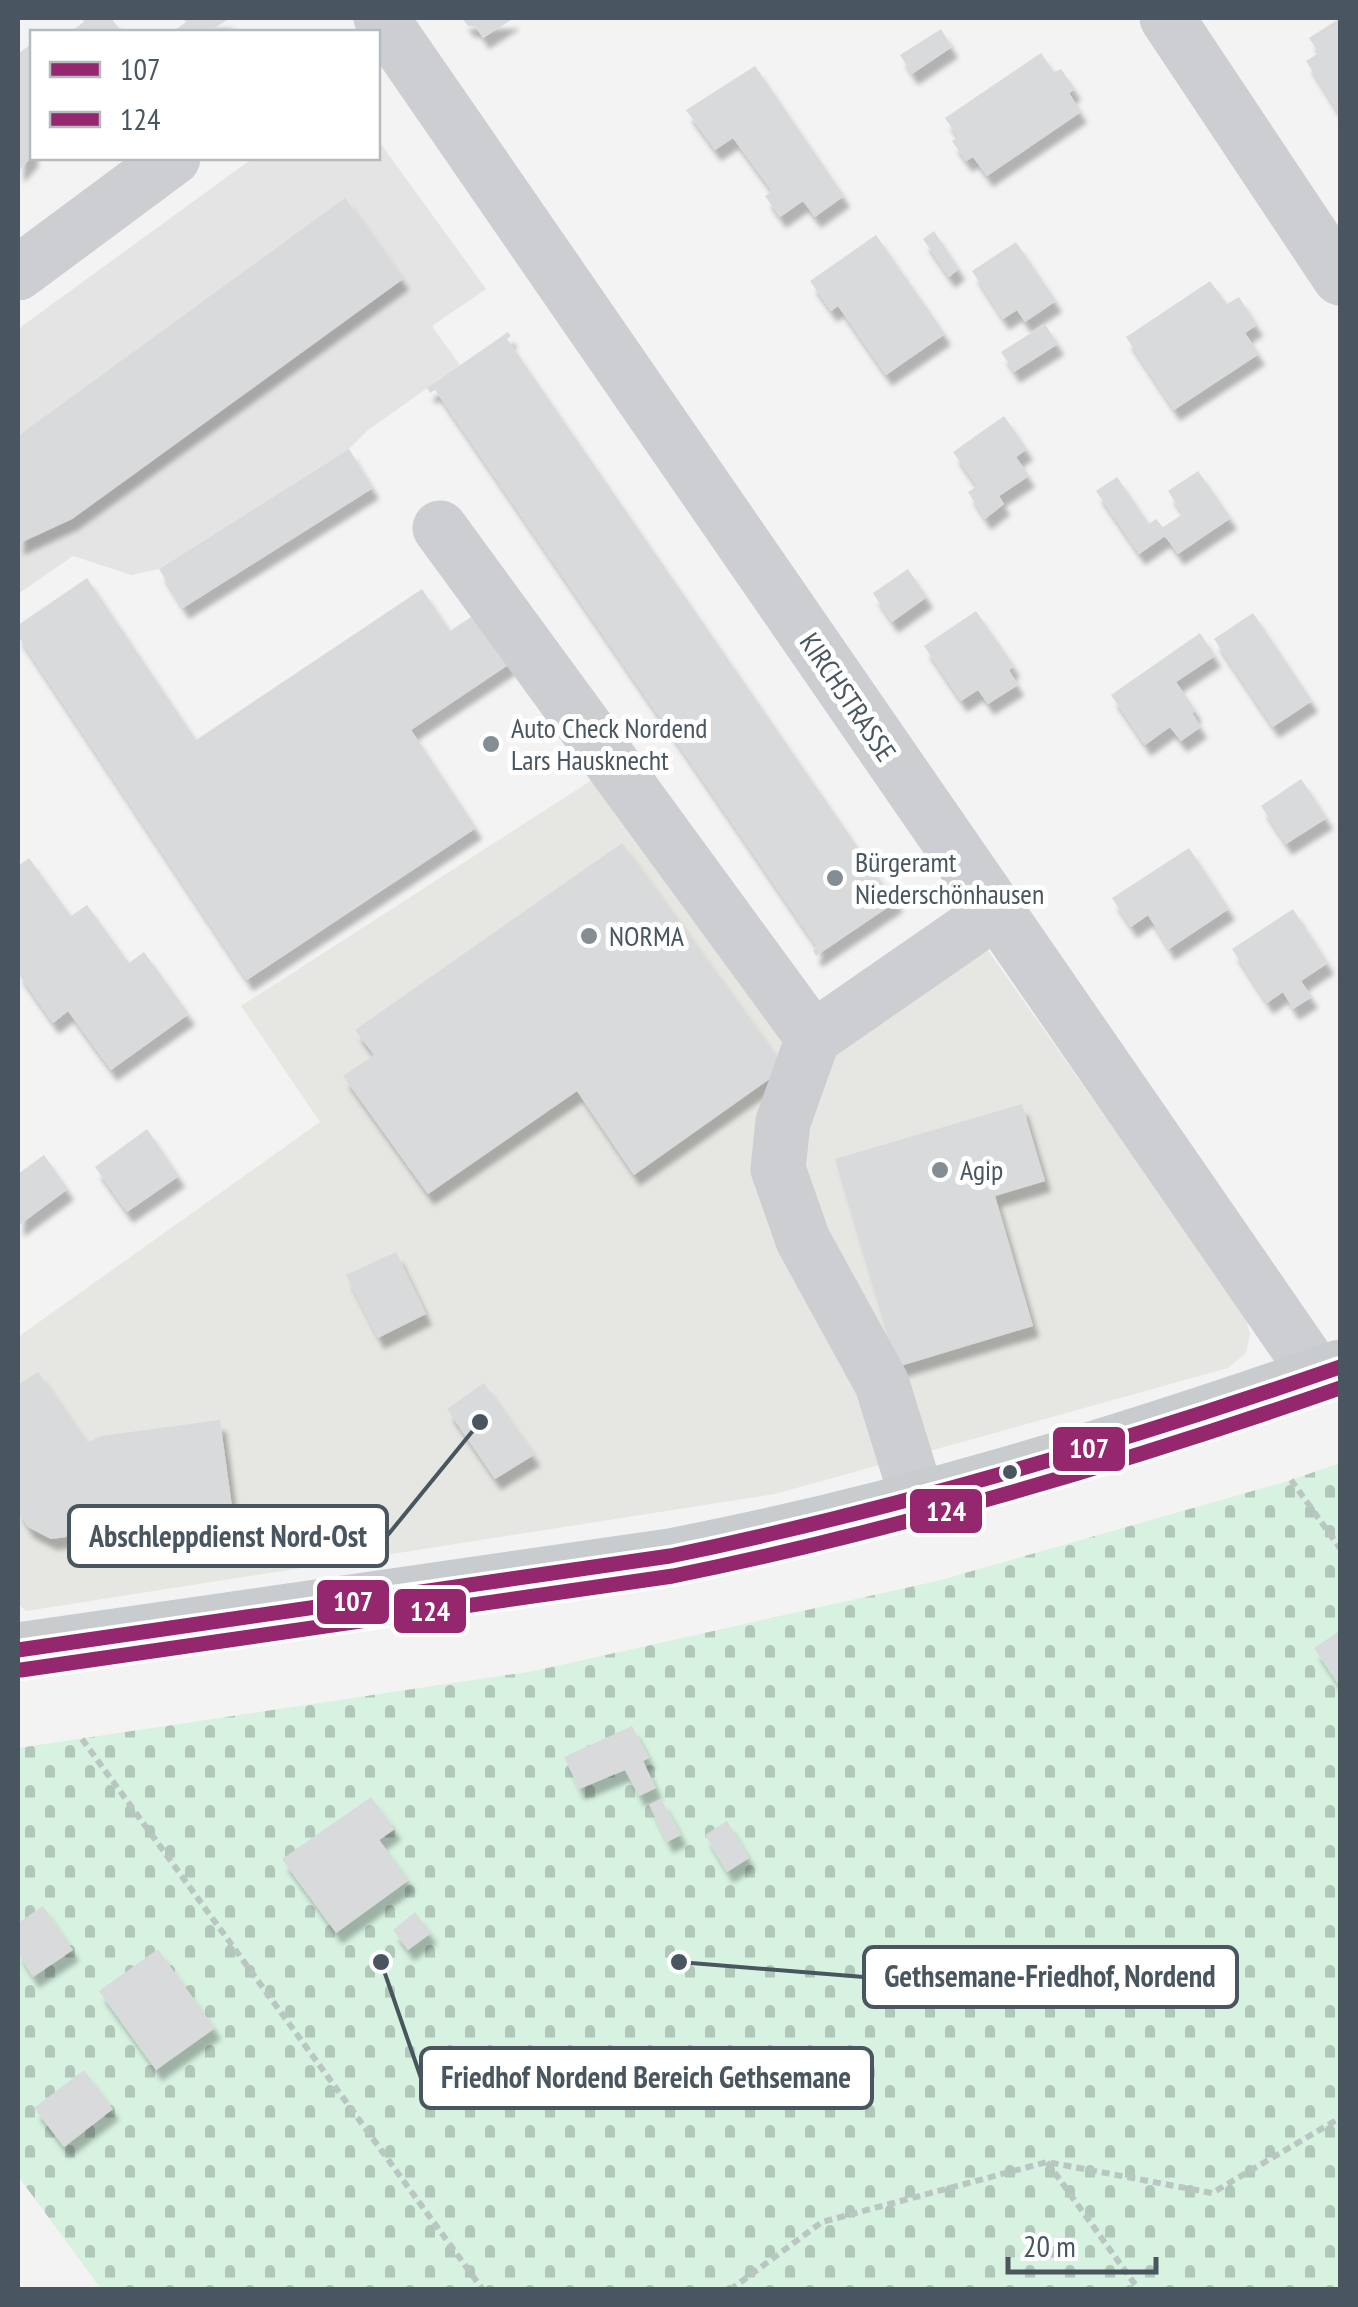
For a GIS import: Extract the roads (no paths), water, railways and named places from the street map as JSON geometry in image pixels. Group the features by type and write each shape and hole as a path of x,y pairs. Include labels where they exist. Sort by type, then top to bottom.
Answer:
{"main road":[{"path":"18,1650 670,1556 747,1541 918,1500 1329,1371"}],"street":[{"name":"KIRCHSTRASSE","path":"381,18 995,912 1329,1371"},
{"path":"1167,18 1340,278"},
{"path":"18,272 170,160"},
{"path":"440,528 813,1038"},
{"path":"918,1500 882,1384 803,1240 778,1169 784,1122 813,1038 995,912"}],"place":[{"name":"Auto Check Nordend Lars Hausknecht","path":"491,744"},
{"name":"Bürgeramt Niederschönhausen","path":"835,878"},
{"name":"NORMA","path":"589,936"},
{"name":"Agip","path":"940,1170"},
{"name":"Abschleppdienst Nord-Ost","path":"480,1422"},
{"name":"Friedhof Nordend Bereich Gethsemane","path":"381,1962"},
{"name":"Gethsemane-Friedhof, Nordend","path":"679,1962"}]}
